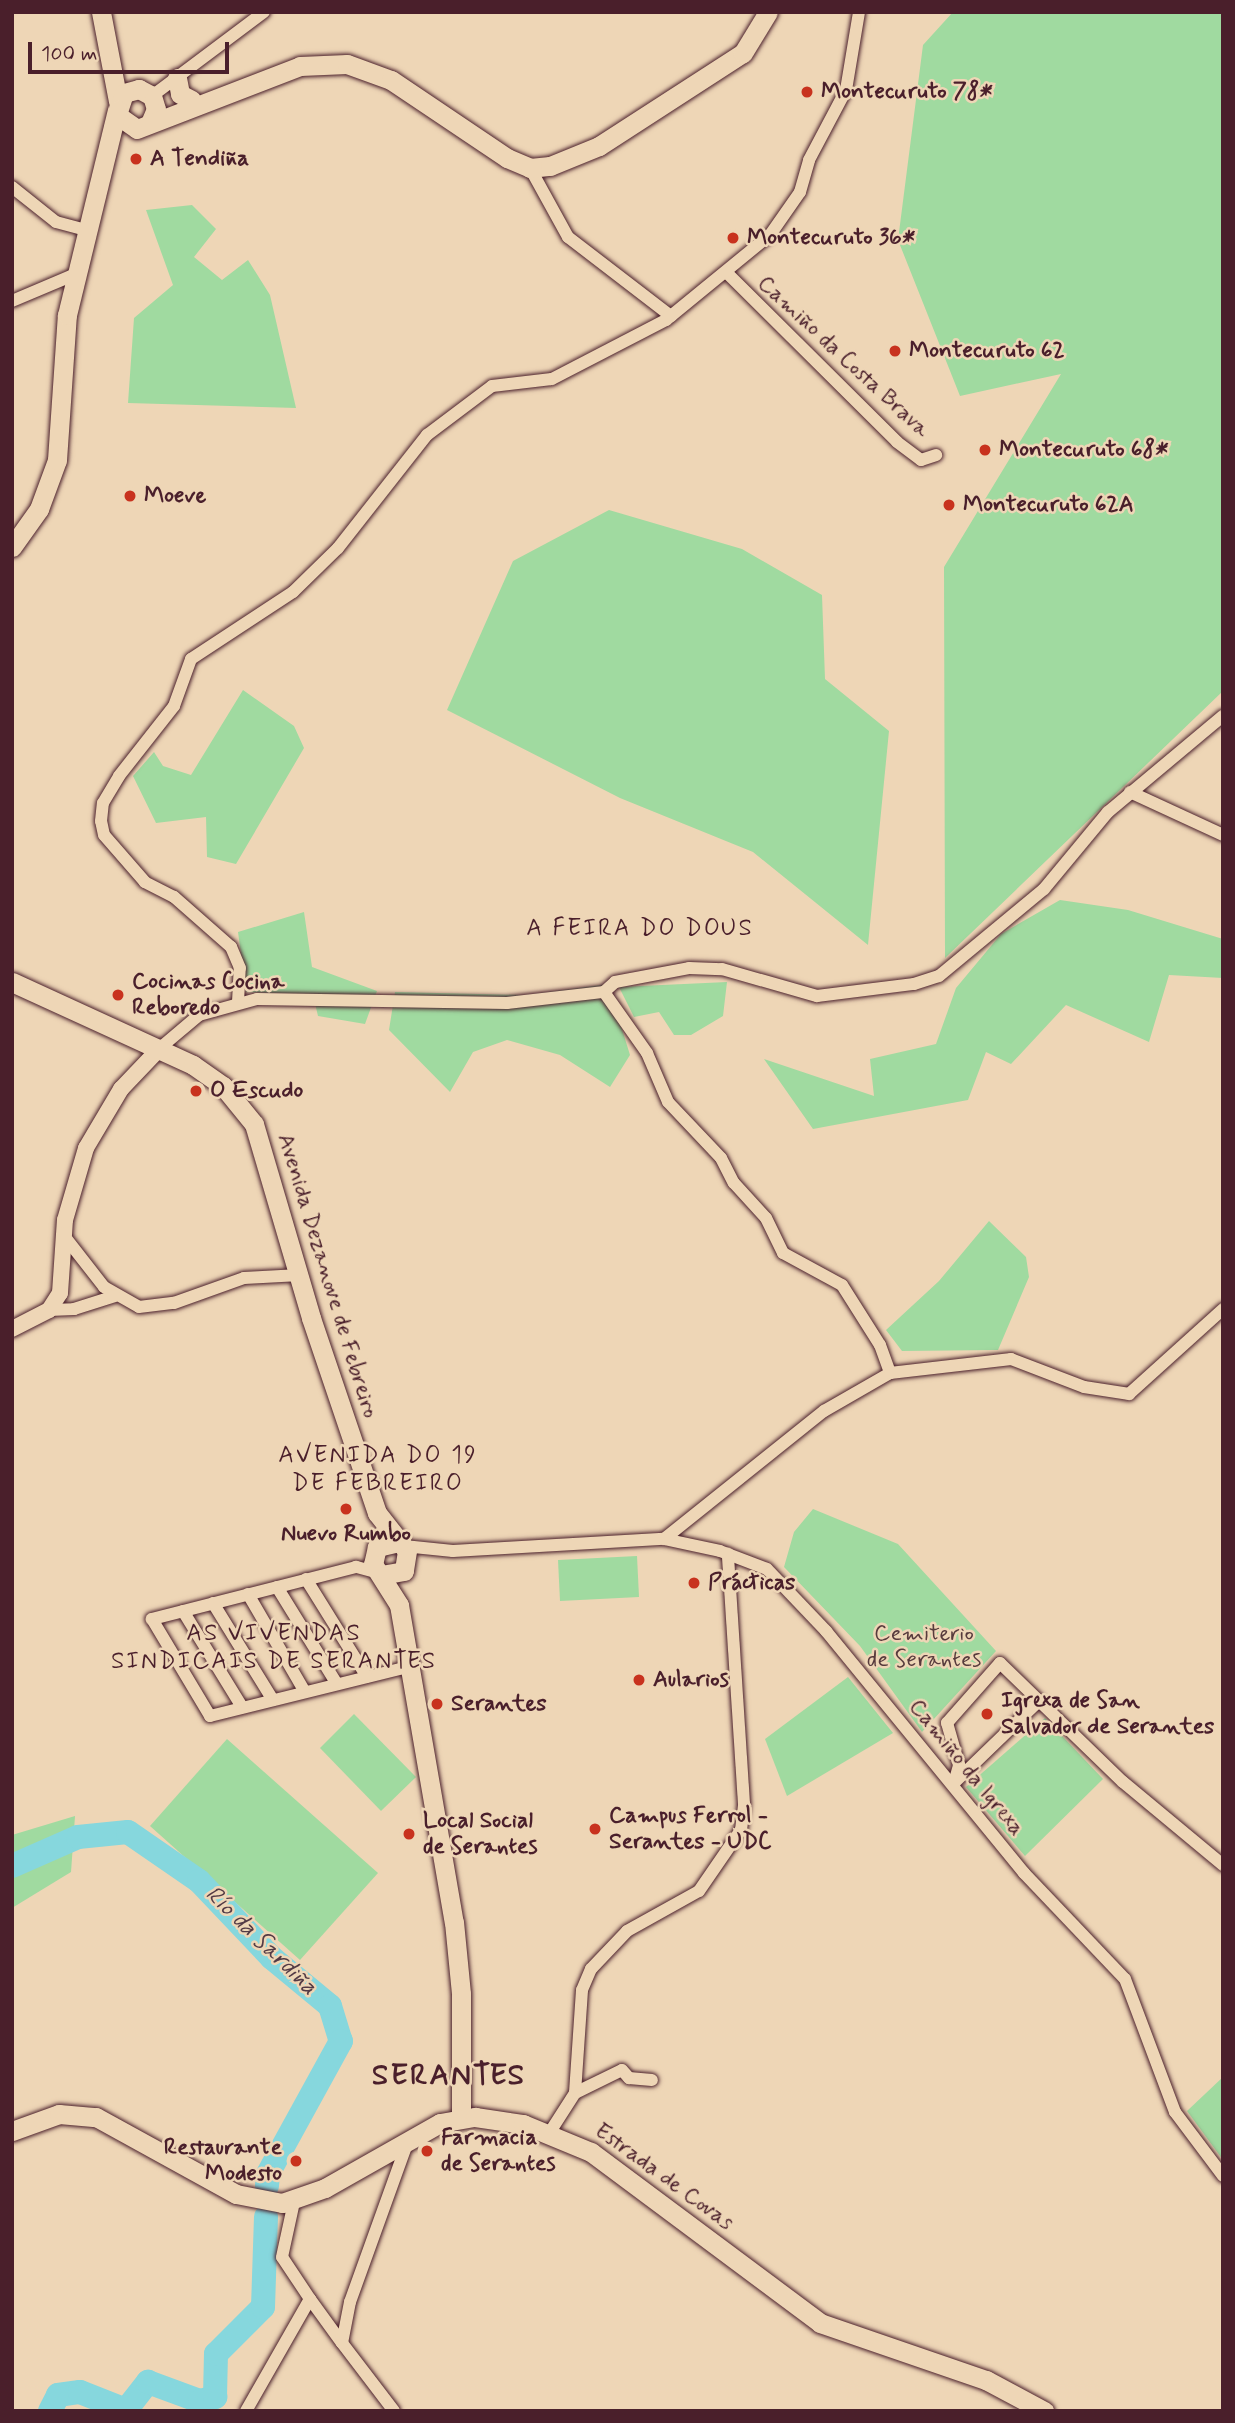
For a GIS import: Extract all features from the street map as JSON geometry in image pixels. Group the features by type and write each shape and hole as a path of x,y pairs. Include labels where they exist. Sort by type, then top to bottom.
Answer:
{"main road":[{"path":"102,12 113,62 117,106 125,125 144,126"},
{"path":"102,167 144,126 199,100 300,66 370,69 530,168 572,160 599,146 743,53 768,12"},
{"path":"113,62 148,95"},
{"path":"177,78 180,93 199,100"},
{"path":"144,126 148,95"},
{"path":"117,106 148,95 199,100"},
{"path":"12,547 39,509 57,460 64,337 85,230 117,106"},
{"name":"Avenida Dezanove de Febreiro","path":"12,982 160,1048 223,1086 254,1124 377,1513 401,1544"},
{"name":"Avenida Dezanove de Febreiro","path":"377,1513 375,1549 381,1574"},
{"path":"375,1549 401,1544 405,1570 399,1605"},
{"path":"12,2131 59,2114 96,2117 236,2194 270,2203 294,2202 408,2140 461,2118 460,1959 412,1666 399,1605 381,1574 405,1570"},
{"name":"Estrada de Covas","path":"461,2118 550,2132 611,2165 820,2323 986,2380 1044,2411"}],"street":[{"path":"148,95 177,78 264,12"},
{"path":"238,1002 240,968 232,947 174,897 145,882 104,835 101,821 103,803 119,776 174,706 191,659 293,592 338,548 427,435 492,386 552,379 671,316 726,272 785,218 800,192 813,153 846,90 855,14"},
{"path":"530,168 568,237 671,316"},
{"path":"12,187 56,222 85,230"},
{"name":"Camiño da Costa Brava","path":"726,272 897,442 921,460 936,455"},
{"path":"12,301 76,274"},
{"path":"49,1310 65,1273 65,1237 73,1184 100,1119 160,1048 199,1015 238,1002 507,1003 604,992 615,982 689,968 722,969 817,996 862,994 939,976 1044,889 1130,792 1223,716"},
{"path":"1130,792 1223,835"},
{"path":"604,992 647,1054 668,1102 721,1158 734,1183 766,1218 783,1253 842,1285 880,1345 890,1373"},
{"path":"65,1237 115,1296 139,1307 174,1303 244,1278 300,1275"},
{"path":"12,1329 49,1310 74,1309 115,1296"},
{"path":"664,1539 824,1411 890,1373 1011,1359 1084,1387 1129,1394 1223,1309"},
{"name":"Camiño da Igrexa","path":"440,1551 664,1539 729,1554 767,1569 954,1783 1024,1872 1125,1979 1175,2112 1223,2176"},
{"path":"401,1544 440,1551"},
{"path":"356,1567 375,1549"},
{"path":"405,1570 440,1551"},
{"path":"550,2132 575,2093 582,1990 592,1969 627,1931 699,1891 741,1830 744,1804 729,1554"},
{"path":"381,1574 356,1567 152,1619 210,1716 412,1666"},
{"path":"306,1579 367,1677"},
{"path":"277,1587 337,1684"},
{"path":"248,1594 305,1692"},
{"path":"213,1603 273,1700"},
{"path":"183,1611 242,1707"},
{"path":"954,1783 959,1765 947,1723 1000,1663 1123,1782 1223,1865"},
{"path":"954,1783 1039,1701"},
{"path":"575,2093 622,2070 629,2078 652,2080"},
{"path":"342,2343 351,2302 408,2140"},
{"path":"294,2202 282,2257 394,2411"},
{"path":"246,2411 310,2299"}],"green space":[{"path":"953,12 1223,12 1223,691 945,958 944,567 1061,374 960,396 898,240 923,45"},
{"path":"192,205 216,229 194,257 222,280 248,260 270,295 296,408 128,403 134,318 173,285 146,210"},
{"path":"609,510 742,549 822,595 825,679 889,731 868,945 753,852 620,798 447,710 513,561"},
{"path":"243,690 294,726 304,748 236,864 207,857 206,817 156,823 133,776 154,752 163,766 191,775"},
{"path":"1060,900 1128,910 1223,939 1223,978 1169,975 1149,1042 1066,1005 1011,1064 986,1052 968,1100 813,1129 764,1059 874,1096 870,1059 936,1044 956,988 1001,934"},
{"path":"304,912 312,967 377,991 365,1024 318,1016 313,995 246,992 238,932"},
{"path":"727,982 723,1016 691,1035 674,1035 659,1012 634,1017 619,987"},
{"path":"608,984 630,1055 610,1087 560,1055 507,1040 473,1052 450,1092 389,1030 395,992 525,995"},
{"path":"989,1221 1026,1257 1029,1277 998,1350 902,1351 886,1330 939,1281"},
{"name":"Cemiterio de Serantes","path":"813,1509 898,1544 996,1651 922,1732 860,1646 784,1567 794,1532"},
{"path":"637,1556 639,1597 560,1601 558,1560"},
{"path":"848,1677 893,1733 787,1796 765,1739"},
{"path":"354,1714 416,1777 381,1811 320,1748"},
{"path":"1045,1718 1103,1779 1025,1856 966,1787"},
{"path":"227,1739 378,1873 300,1960 150,1826"},
{"path":"75,1816 71,1872 12,1908 12,1835"},
{"path":"1223,2077 1223,2160 1187,2111"}],"waterway":[{"name":"Río da Sardiña","path":"12,1866 78,1837 128,1832 199,1881 272,1958 330,2006 341,2041 268,2174 267,2186"},
{"name":"Río da Sardiña","path":"50,2411 58,2395 80,2392 126,2410 148,2382 200,2401 215,2397 216,2354 263,2307 266,2217"}],"place":[{"name":"Montecuruto 78*","path":"807,92"},
{"name":"A Tendiña","path":"136,159"},
{"name":"Montecuruto 36*","path":"733,238"},
{"name":"Montecuruto 62","path":"895,351"},
{"name":"Montecuruto 68*","path":"985,450"},
{"name":"Moeve","path":"130,496"},
{"name":"Montecuruto 62A","path":"949,505"},
{"name":"Cocinas Cocina Reboredo","path":"118,995"},
{"name":"O Escudo","path":"196,1091"},
{"name":"Nuevo Rumbo","path":"346,1509"},
{"name":"Prácticas","path":"694,1583"},
{"name":"Aularios","path":"639,1680"},
{"name":"Serantes","path":"437,1704"},
{"name":"Igrexa de San Salvador de Serantes","path":"987,1714"},
{"name":"Campus Ferrol - Serantes - UDC","path":"595,1829"},
{"name":"Local Social de Serantes","path":"409,1834"},
{"name":"Farmacia de Serantes","path":"427,2151"},
{"name":"Restaurante Modesto","path":"296,2161"}],"district":[{"name":"A FEIRA DO DOUS","path":"640,929"},
{"name":"AVENIDA DO 19 DE FEBREIRO","path":"378,1470"},
{"name":"AS VIVENDAS SINDICAIS DE SERANTES","path":"274,1648"},
{"name":"SERANTES","path":"449,2076"}]}
